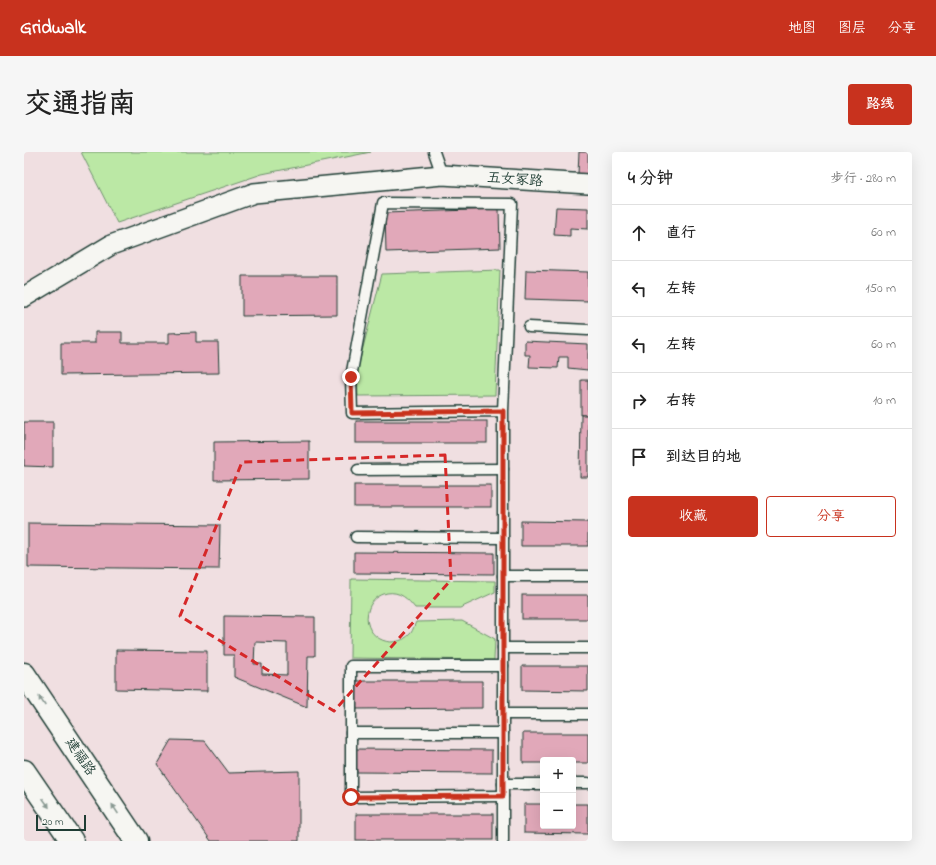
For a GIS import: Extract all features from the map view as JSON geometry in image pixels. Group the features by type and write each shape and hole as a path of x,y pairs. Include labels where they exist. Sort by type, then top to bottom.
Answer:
{"main road":[{"name":"建福路","path":"24,674 136,841"},
{"path":"24,771 72,841"}],"street":[{"name":"五女冢路","path":"24,297 110,245 254,193 442,175 588,184"}],"lane":[{"path":"434,152 442,175"},
{"path":"503,411 352,413 351,377 383,203 512,204 503,411 503,841"},
{"path":"529,327 588,330"},
{"path":"358,470 503,469"},
{"path":"356,537 503,538"},
{"path":"503,576 588,576"},
{"path":"503,648 588,648"},
{"path":"503,666 351,666 351,797 503,796"},
{"path":"503,714 588,714"},
{"path":"351,733 503,733"},
{"path":"576,783 588,783"},
{"path":"503,784 540,784"}],"highlighted area":[{"path":"445,455 451,580 334,711 180,616 242,462"}],"green space":[{"path":"81,152 371,152 262,174 117,223"},
{"path":"500,270 495,395 358,396 357,371 382,274"},
{"path":"351,579 495,581 495,592 460,608 415,608 400,594 387,593 374,600 369,608 367,618 373,633 379,638 395,642 403,639 411,633 416,622 462,621 495,639 494,660 350,658"}],"building":[{"path":"579,152 588,152 588,175 578,174"},
{"path":"556,207 588,208 588,229 570,228 570,236 554,235"},
{"path":"499,209 500,248 386,252 385,213"},
{"path":"526,270 588,272 588,301 525,299"},
{"path":"242,276 337,276 337,315 242,316"},
{"path":"95,332 122,332 122,343 169,343 169,333 196,332 196,342 218,342 219,373 61,375 61,343 95,343"},
{"path":"525,341 588,344 588,370 568,368 568,357 559,357 558,368 529,367 530,355 525,355"},
{"path":"581,380 588,380 588,415 581,415"},
{"path":"581,415 588,415 588,477 580,477"},
{"path":"356,421 487,421 487,443 356,443"},
{"path":"24,422 53,422 53,467 24,466"},
{"path":"309,441 309,479 214,480 214,442"},
{"path":"354,485 491,485 491,507 354,507"},
{"path":"521,521 588,522 588,546 521,546"},
{"path":"28,523 220,525 219,569 28,567"},
{"path":"354,552 494,553 494,574 354,573"},
{"path":"522,595 588,595 588,619 522,619"},
{"path":"224,616 315,617 315,656 308,656 307,707 234,677 234,655 224,655","holes":["255,642 287,643 287,675 262,674 262,664 254,664"]},
{"path":"116,650 207,651 207,691 116,689"},
{"path":"522,666 588,666 588,691 522,690"},
{"path":"354,681 482,681 482,708 354,709"},
{"path":"523,733 588,733 588,763 576,763 576,757 540,757 540,763 523,763"},
{"path":"171,740 205,741 229,773 299,771 299,841 211,841 157,764"},
{"path":"355,749 492,750 492,773 355,772"},
{"path":"524,804 540,804 540,829 576,829 576,804 588,804 588,834 524,833"},
{"path":"356,814 493,814 493,840 356,840"}],"route":[{"path":"351,377 352,413 503,411 503,796 351,797"}]}
